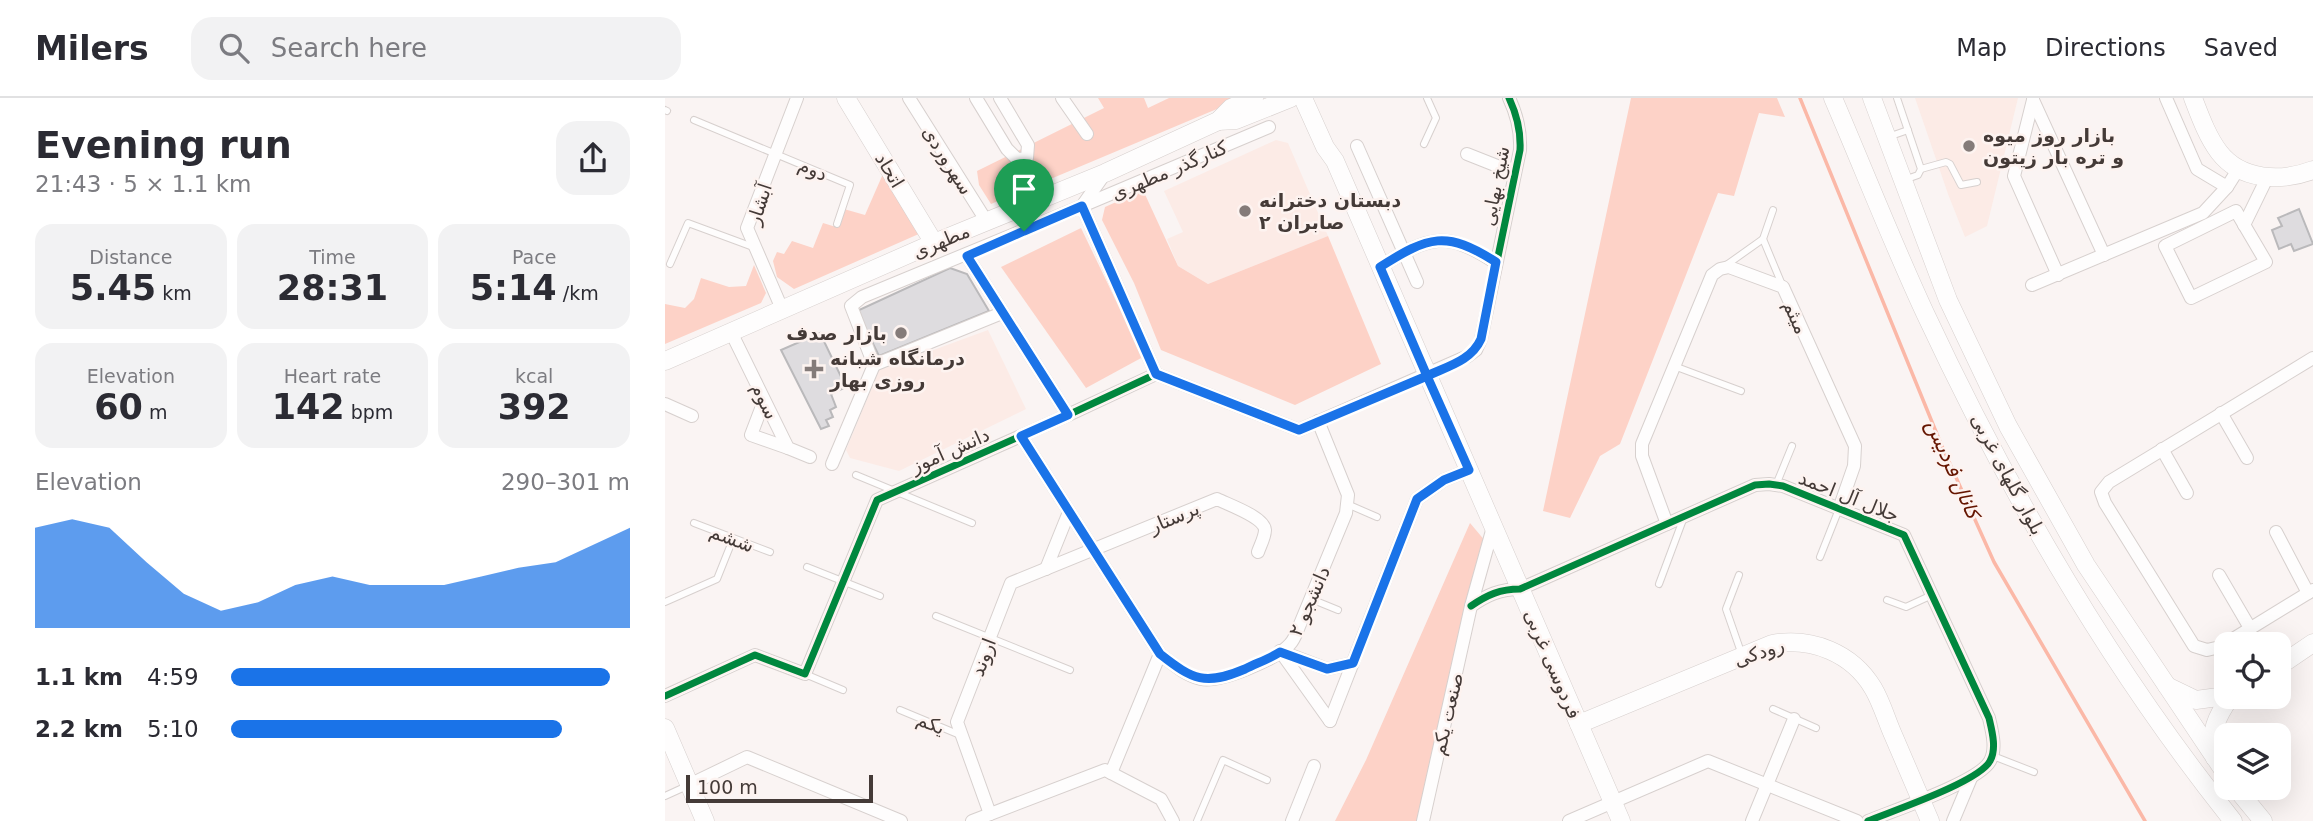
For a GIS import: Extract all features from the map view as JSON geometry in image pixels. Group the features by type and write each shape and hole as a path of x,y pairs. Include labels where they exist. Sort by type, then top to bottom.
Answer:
{"main road":[{"name":"اتحاد","path":"846,98 935,243"},
{"name":"مطهری","path":"665,361 935,243 1105,173 1218,121 1231,108 1254,98"},
{"name":"مطهری","path":"1218,121 1236,120 1291,98"},
{"name":"فردوسی غربی","path":"1303,98 1325,147 1335,160 1621,821"},
{"name":"فردوسی غربی","path":"1315,98 1335,142 1335,160"},
{"name":"بلوار گلهای غربی","path":"1833,98 1926,313 1986,435 2044,542 2104,642 2181,756 2233,821"},
{"name":"بلوار گلهای غربی","path":"1872,98 1948,300 2008,426 2086,565 2214,758"},
{"path":"2193,98 2217,150 2239,168 2267,178 2284,178 2313,170"},
{"name":"رودکی","path":"1579,724 1772,644 1788,641 1815,644 1843,657 1873,688 1930,821"},
{"path":"2291,658 2313,643"},
{"path":"2165,685 2196,700 2214,698"},
{"path":"665,728 705,821"},
{"path":"2214,728 2214,745"},
{"path":"2246,800 2263,821"}],"street":[{"name":"آبشار","path":"782,309 747,228 797,98"},
{"name":"سهروردی","path":"909,98 987,222"},
{"path":"976,98 1007,149 1017,159 1027,158 1028,145 1000,98"},
{"path":"1062,98 1087,134"},
{"name":"شیخ بهایی","path":"1427,376 1458,362 1476,350 1481,339 1515,173 1520,133 1509,98"},
{"path":"2165,98 2197,169 2227,187"},
{"path":"2058,275 2014,176 2033,100 2104,255"},
{"name":"کنارگذر مطهری","path":"874,365 851,306 862,297 967,256 1269,127"},
{"path":"1357,146 1417,282"},
{"path":"1467,155 1515,173"},
{"path":"2032,285 2203,213 2227,187 2239,168"},
{"path":"1105,173 1082,206 1156,374 1299,430 1427,376"},
{"path":"2244,225 2267,178"},
{"path":"2236,211 2244,225 2266,262 2191,298 2165,246 2236,211"},
{"path":"1380,267 1405,251 1427,242 1445,239 1475,248 1496,262"},
{"path":"967,256 1068,415"},
{"name":"میثم","path":"1720,269 1730,267 1783,287 1855,446 1854,466 1839,509"},
{"path":"1667,524 1642,456 1642,444 1712,275 1720,269"},
{"path":"832,464 874,365 1002,313"},
{"name":"سوم","path":"731,332 788,447"},
{"path":"2276,532 2311,592 2220,647 2207,650 2194,646 2105,503 2101,492 2109,482 2313,358"},
{"name":"دانش آموز","path":"805,674 877,500 1156,374"},
{"path":"764,401 751,435 810,457"},
{"path":"665,404 692,416"},
{"path":"2221,413 2247,458"},
{"path":"1318,421 1348,495 1347,505"},
{"path":"1021,436 1160,654 1111,774"},
{"path":"2162,449 2187,493"},
{"path":"1280,652 1330,720 1417,499 1444,480 1469,470"},
{"name":"جلال آل احمد","path":"1520,589 1755,485 1776,485 1905,535 1989,718 1992,733 1991,755"},
{"name":"پرستار","path":"1093,551 1217,499 1263,523 1265,531 1258,552"},
{"name":"دانشجو ۲","path":"1160,654 1182,671 1203,679 1223,678 1290,645 1311,599 1347,505"},
{"path":"1047,569 1069,512"},
{"name":"صنعت یکم","path":"1423,821 1471,606 1493,527"},
{"name":"اروند","path":"990,814 957,722 1011,583 1093,551"},
{"path":"2219,575 2251,628"},
{"path":"1471,606 1486,595 1506,589 1520,589"},
{"path":"1280,652 1327,669 1353,663"},
{"path":"665,696 755,655 805,674"},
{"path":"1752,821 1794,719"},
{"path":"1868,821 1971,778 1990,762 1991,755"},
{"path":"689,785 747,757 901,821"},
{"path":"1569,821 1708,761 1857,821"},
{"path":"1292,821 1314,766"},
{"path":"972,821 1105,771 1161,799 1173,821"},
{"path":"1953,821 1971,778"}],"lane":[{"path":"1425,144 1436,118 1427,98"},
{"path":"1897,98 1921,169 1918,175 1902,181"},
{"path":"694,120 776,154"},
{"path":"1886,138 1908,130"},
{"name":"دوم","path":"776,154 850,185 837,224"},
{"path":"1921,169 1946,162 1950,164 1961,186 1977,182"},
{"path":"1720,269 1763,239 1773,210"},
{"path":"670,264 688,223 756,248"},
{"path":"1763,239 1783,287"},
{"path":"1674,366 1741,391"},
{"path":"1776,485 1792,446"},
{"path":"856,475 972,523"},
{"path":"1347,505 1377,517"},
{"path":"1819,557 1839,509"},
{"path":"1659,584 1685,516"},
{"name":"ششم","path":"694,523 770,552"},
{"path":"665,602 716,579 733,538"},
{"path":"807,567 880,596"},
{"path":"1739,575 1726,609 1743,656"},
{"path":"1887,600 1906,607 1932,595"},
{"path":"1311,599 1338,610"},
{"path":"936,616 1070,670"},
{"path":"805,674 843,690"},
{"path":"1773,709 1816,728"},
{"name":"یکم","path":"900,710 962,736"},
{"path":"1991,755 2034,772"},
{"path":"1197,821 1223,760 1268,780"},
{"path":"665,796 689,785"}],"shaded area":[{"path":"1098,98 1144,98 1148,108 1169,98 1243,98 991,204 979,185 977,171 1104,108"},
{"path":"1631,98 1777,98 1785,117 1759,113 1734,196 1718,193 1620,444 1600,456 1570,518 1543,511"},
{"name":"بازار روز میوه و تره بار زیتون","path":"1915,98 2018,98 1987,226 1965,237 1948,194"},
{"name":"دبستان دخترانه صابران ۲","path":"1276,140 1288,143 1328,236 1208,284 1178,266 1167,239 1183,232 1164,191"},
{"path":"886,167 921,233 794,289 777,277 773,261 777,252 784,254 792,241 813,248 823,223 836,227 844,209 865,215"},
{"path":"1143,190 1178,266 1208,284 1328,236 1381,364 1295,405 1161,350 1134,283 1102,220 1105,207"},
{"path":"1081,228 1143,357 1086,388 1001,267"},
{"path":"754,265 766,293 761,303 665,344 665,304 685,308 694,299 701,278 729,287 746,286"},
{"path":"988,330 1026,409 899,471 850,458 846,450 879,370"},
{"path":"1470,523 1486,542 1429,821 1335,821 1366,760"}],"building":[{"path":"2299,209 2313,244 2294,251 2291,244 2279,249 2272,230 2282,226 2278,218"},
{"name":"بازار صدف","path":"950,268 967,274 989,311 879,356 857,311"},
{"name":"درمانگاه شبانه روزی بهار","path":"820,333 846,387 831,394 836,407 830,410 833,417 826,420 829,426 821,429 781,350"}],"waterway":[{"name":"کانال فردیس","path":"1800,98 1941,444 1994,562 2145,821"}],"cycle path":[{"path":"665,696 755,655 805,674 877,500 1156,374 1299,430 1468,356 1476,350 1481,339 1520,150 1518,123 1509,98"},
{"path":"1471,606 1494,593 1520,589 1755,485 1783,486 1904,535 1989,718 1993,751 1990,761 1970,778 1868,821"}],"place":[{"name":"بازار روز میوه و تره بار زیتون","path":"1969,146"},
{"name":"دبستان دخترانه صابران ۲","path":"1245,211"},
{"name":"بازار صدف","path":"901,333"},
{"name":"درمانگاه شبانه روزی بهار","path":"814,369"}],"route":[{"path":"1024,231 967,256 1068,415 1021,436 1160,654 1182,671 1203,679 1223,678 1280,652 1327,669 1353,663 1417,499 1444,480 1469,470 1427,376 1458,362 1476,350 1481,339 1496,262 1475,248 1445,239 1427,242 1405,251 1380,267 1427,376 1299,430 1156,374 1082,206 1024,231"}]}
